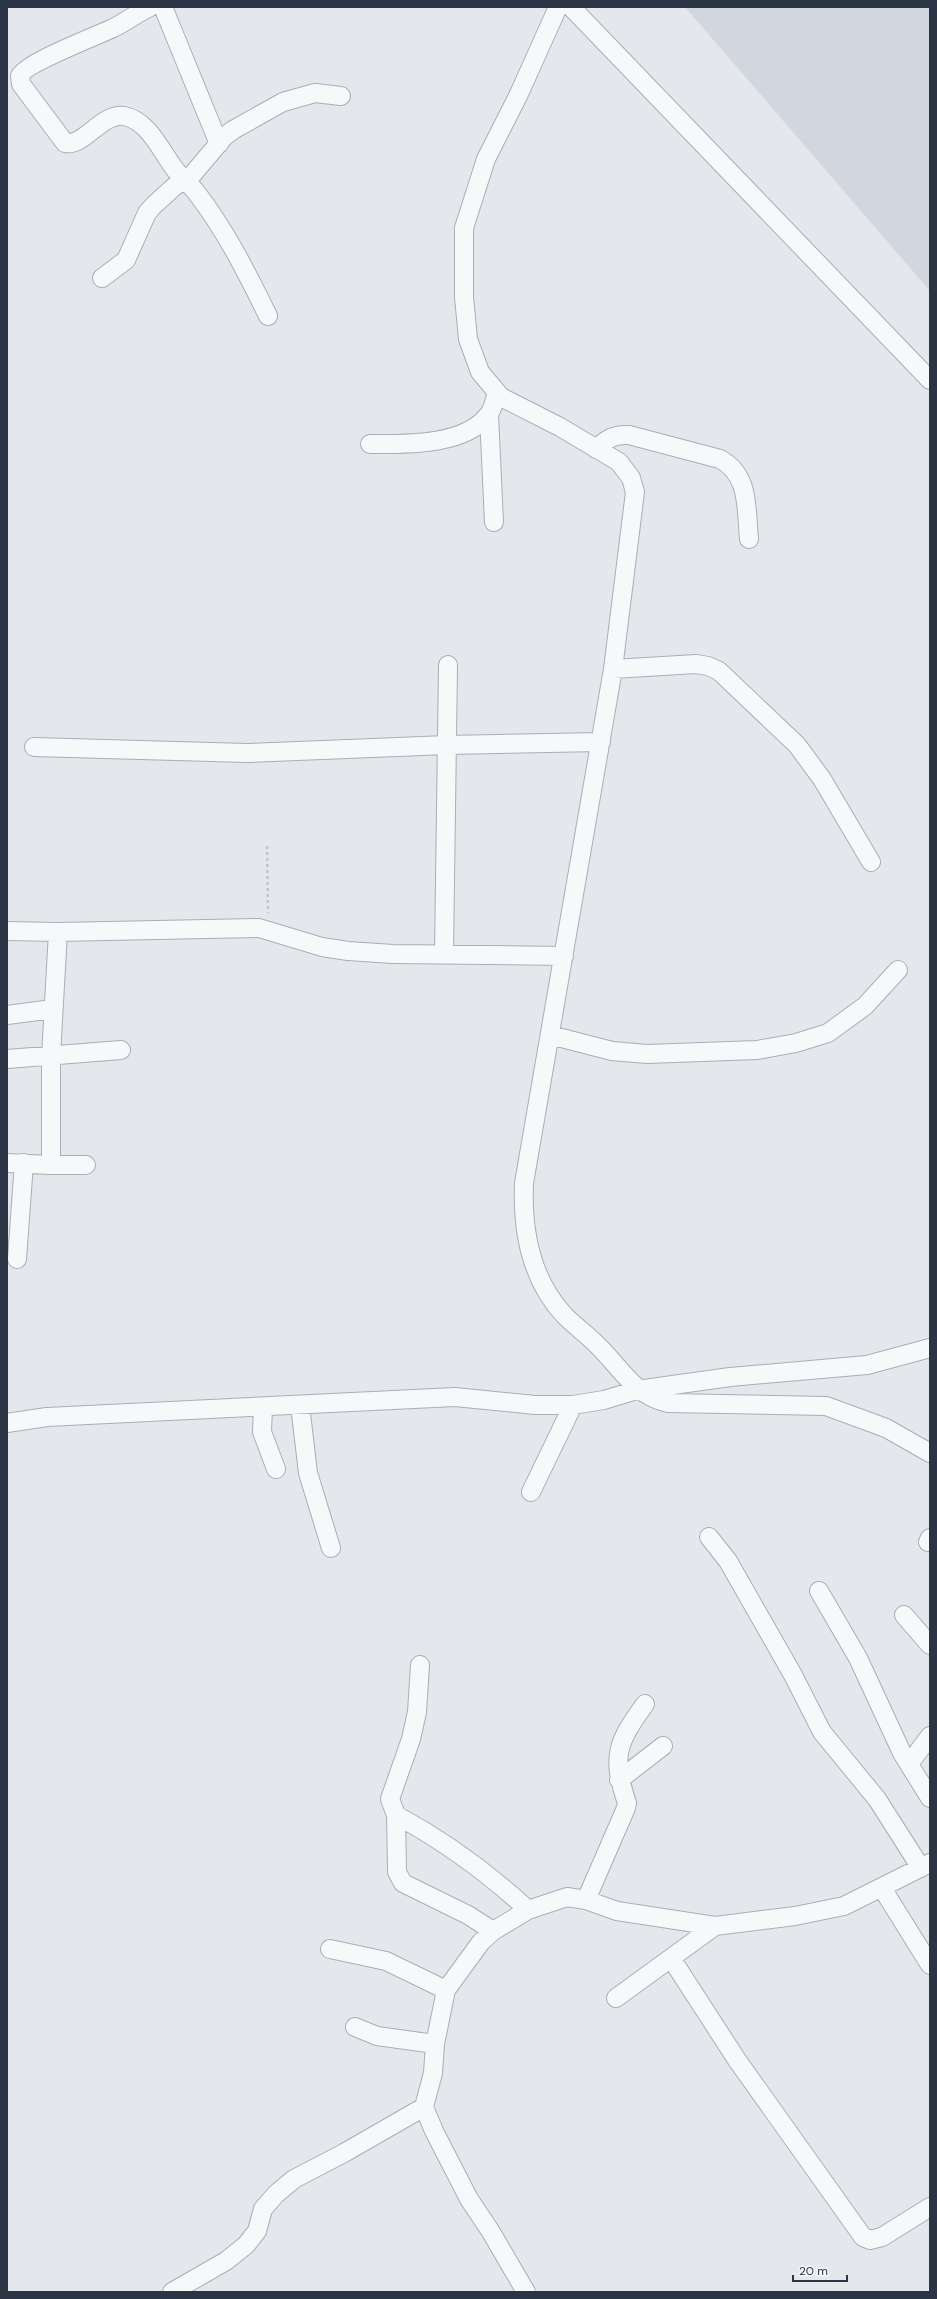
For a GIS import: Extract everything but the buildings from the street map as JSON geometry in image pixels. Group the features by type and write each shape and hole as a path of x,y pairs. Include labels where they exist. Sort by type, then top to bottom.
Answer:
{"street":[{"path":"150,7 114,28 50,56 24,70 21,73 20,80 65,143 77,140 105,121 116,116 128,117 142,126 153,137 186,181 196,191 217,222 242,263 268,316"},
{"path":"163,7 219,144"},
{"path":"558,7 518,96 486,159 464,228 464,297 468,339 480,372 501,397 560,427 623,466 631,478 635,492 613,669 524,1183 526,1228 537,1271 553,1300 565,1315 603,1351 637,1390 656,1401 668,1404 826,1406 886,1428 930,1453"},
{"path":"571,7 930,380"},
{"path":"102,278 126,260 150,209 175,186 186,181 219,144 234,130 283,102 315,93 341,96"},
{"path":"494,522 489,415 497,392"},
{"path":"370,444 412,444 467,433 489,415"},
{"path":"596,449 608,438 616,435 629,435 720,459 731,464 740,476 743,485 749,539"},
{"path":"613,669 696,664 708,666 720,671 802,751 822,779 871,862"},
{"path":"444,953 448,665"},
{"path":"34,747 247,753 447,745 601,742"},
{"path":"7,931 268,930 310,944 348,951 393,954 444,953 564,956"},
{"path":"51,1164 51,1056 58,932"},
{"path":"550,1035 612,1051 647,1054 757,1050 796,1043 828,1033 865,1006 898,970"},
{"path":"7,1015 53,1009"},
{"path":"7,1059 121,1050"},
{"path":"17,1259 16,1163 86,1165"},
{"path":"7,1423 47,1417 456,1397 535,1405 573,1405 604,1400 637,1390 730,1377 867,1365 930,1348"},
{"path":"300,1405 308,1473 331,1548"},
{"path":"531,1492 573,1405"},
{"path":"263,1407 262,1432 276,1469"},
{"path":"526,2292 492,2232 469,2199 434,2131 424,2107 433,2073 435,2044 446,1990 470,1956 493,1930 528,1910 567,1897 586,1900 617,1911 715,1926 795,1916 844,1906 926,1865 877,1799 822,1732 793,1675 728,1560 709,1536"},
{"path":"819,1591 858,1658 909,1764 930,1798"},
{"path":"904,1615 930,1646"},
{"path":"420,1665 417,1712 411,1739 390,1799 396,1815 397,1872 403,1883 468,1915 493,1930"},
{"path":"586,1900 626,1808 627,1803 619,1780 617,1761 625,1732 645,1704"},
{"path":"909,1764 930,1736"},
{"path":"619,1780 663,1746"},
{"path":"396,1815 438,1838 471,1862 528,1910"},
{"path":"882,1888 930,1966"},
{"path":"616,1998 715,1926"},
{"path":"330,1949 386,1961 446,1990"},
{"path":"671,1958 737,2060 863,2236 870,2240 882,2237 930,2207"},
{"path":"355,2027 377,2036 435,2044"},
{"path":"172,2292 226,2261 246,2245 257,2231 263,2209 276,2194 294,2179 424,2107"}],"path":[{"path":"267,846 268,930"}],"shaded area":[{"path":"685,7 930,7 930,291"}]}
